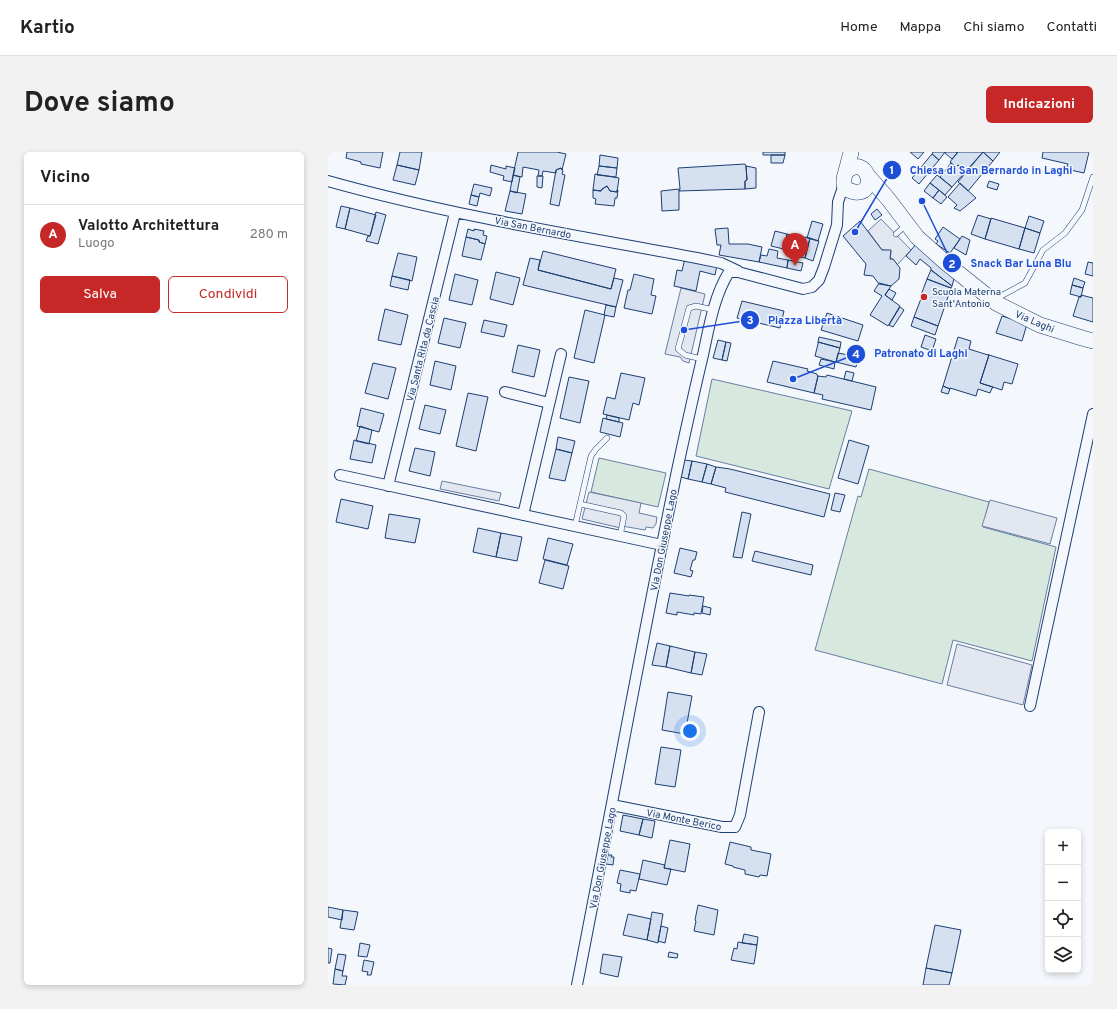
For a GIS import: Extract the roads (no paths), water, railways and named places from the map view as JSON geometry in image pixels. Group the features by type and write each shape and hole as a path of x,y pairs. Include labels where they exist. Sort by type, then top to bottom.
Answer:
{"street":[{"path":"738,272 803,289 812,287 819,280 837,225 838,202 856,180 851,152"},
{"name":"Via Laghi","path":"856,180 881,191 924,243 946,263 996,303 1040,325 1093,341"},
{"name":"Via San Bernardo","path":"328,181 380,195 455,212 720,263 738,272"},
{"name":"Via Santa Rita da Cascia","path":"388,486 455,212"},
{"name":"Via Don Giuseppe Lago","path":"577,985 662,545 702,359 721,287 729,272 738,272"},
{"path":"523,515 561,354"},
{"path":"505,392 549,403"},
{"path":"1030,706 1093,414"},
{"path":"340,476 662,545"},
{"name":"Via Monte Berico","path":"612,805 722,827 735,827 740,815 759,712"}],"lane":[{"path":"996,303 1001,296 1025,283 1043,250 1065,233 1082,210 1093,177"},
{"path":"896,234 907,223"},
{"path":"702,359 685,355 678,349 689,308 696,306 714,310"},
{"path":"575,526 591,456 607,438"},
{"path":"580,504 621,513 624,516 620,536"}],"place":[{"name":"Snack Bar Luna Blu","path":"922,201"},
{"name":"Chiesa di San Bernardo in Laghi","path":"855,232"},
{"name":"Valotto Architettura","path":"795,266"},
{"name":"Scuola Materna Sant'Antonio","path":"924,297"},
{"name":"Piazza Libertà","path":"684,330"},
{"name":"Patronato di Laghi","path":"793,379"}]}
